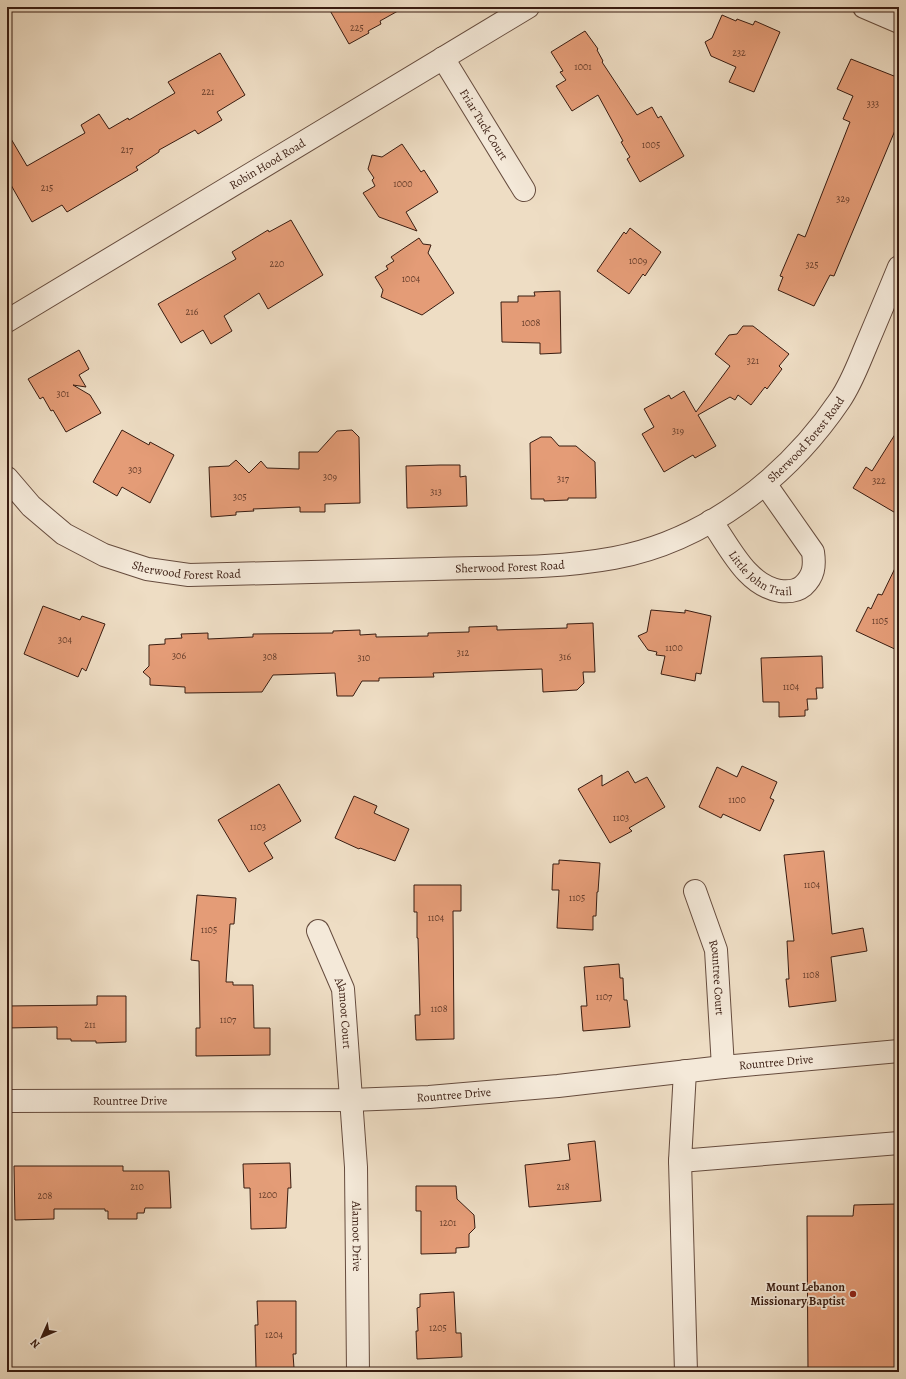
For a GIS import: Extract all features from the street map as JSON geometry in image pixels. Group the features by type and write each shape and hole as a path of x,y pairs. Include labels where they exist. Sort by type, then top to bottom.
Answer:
{"street":[{"name":"Robin Hood Road","path":"7,321 528,7"},
{"path":"864,7 899,22"},
{"name":"Friar Tuck Court","path":"443,58 524,190"},
{"name":"Sherwood Forest Road","path":"7,478 31,506 64,534 104,555 147,569 190,575 536,567 615,558 654,548 701,528 766,484 792,459 824,423 841,399 852,378 899,267"},
{"name":"Little John Trail","path":"711,521 751,578 768,589 786,592 798,590 810,580 815,564 813,552 766,484"},
{"name":"Rountree Court","path":"695,891 716,950 723,1067"},
{"name":"Alamoot Court","path":"318,931 343,989 350,1100"},
{"name":"Rountree Drive","path":"7,1101 350,1100 444,1096 558,1086 723,1067 899,1051"},
{"path":"684,1071 680,1161 686,1372"},
{"name":"Alamoot Drive","path":"350,1100 356,1167 358,1372"},
{"path":"680,1161 899,1143"}],"building":[{"path":"328,7 405,7 380,21 381,24 368,31 369,33 349,44"},
{"path":"722,15 736,21 737,19 753,25 755,21 780,32 754,92 729,82 736,67 711,56 705,42 712,38"},
{"path":"585,31 598,49 597,50 603,61 602,62 637,115 652,107 658,118 661,116 684,156 640,182 627,159 630,157 621,142 623,141 598,95 572,111 556,86 566,80 560,72 563,71 551,52"},
{"path":"220,53 245,95 217,112 222,120 198,134 195,130 159,150 159,152 136,167 138,170 67,212 62,205 32,222 7,178 7,132 27,166 85,133 81,125 99,114 109,129 128,118 129,120 175,93 168,82"},
{"path":"851,59 899,78 899,121 834,276 830,275 814,306 778,290 783,277 780,276 798,234 805,237 850,122 843,119 853,96 837,89"},
{"path":"402,144 421,172 424,170 438,192 406,212 417,231 379,217 363,193 375,186 372,180 374,178 368,169 372,155 382,157"},
{"path":"291,220 323,275 268,309 259,293 224,316 232,331 211,344 203,330 181,343 158,304 236,259 232,252 268,230 269,232"},
{"path":"630,228 661,252 645,276 643,274 629,294 597,271 624,232 626,234"},
{"path":"419,238 423,244 431,245 428,253 454,293 422,315 381,297 383,290 375,277 388,269 386,266 394,261 391,257"},
{"path":"560,291 561,353 540,354 540,343 502,342 501,302 518,302 518,296 535,296 534,292"},
{"path":"743,326 753,326 789,354 779,366 782,369 767,389 765,387 751,405 738,395 735,400 730,397 698,415 716,446 695,458 693,455 664,472 642,434 654,427 644,409 669,395 671,399 684,391 696,412 730,366 715,354 729,335 737,334"},
{"path":"79,350 89,369 79,375 86,387 73,385 90,395 101,413 66,432 53,410 51,411 43,397 40,399 28,379"},
{"path":"899,428 899,515 853,488 866,467 872,471"},
{"path":"122,430 149,445 150,442 174,455 150,503 122,487 117,496 93,482"},
{"path":"352,430 359,437 360,503 325,504 325,512 300,512 300,507 253,509 254,511 236,512 236,515 211,517 209,467 229,466 236,460 249,473 261,461 267,468 299,469 299,452 318,452 337,431"},
{"path":"541,437 551,437 559,446 576,446 595,462 596,498 568,498 568,500 544,501 544,499 531,499 530,443"},
{"path":"460,465 460,477 466,476 467,506 407,508 406,466"},
{"path":"899,560 899,651 856,631 868,607 871,609 878,594 882,595"},
{"path":"43,606 80,620 82,616 105,624 86,671 82,668 78,677 24,654"},
{"path":"651,610 685,613 685,610 711,616 701,674 696,673 695,681 661,674 665,656 656,655 657,652 648,650 638,636 647,632"},
{"path":"593,623 595,672 583,672 584,683 577,690 543,692 542,669 433,673 434,677 379,678 379,681 362,681 353,696 337,696 335,673 273,675 262,692 185,693 185,687 150,685 150,678 143,672 149,666 149,645 165,644 165,639 182,638 181,634 208,633 208,639 253,637 253,634 333,633 333,631 360,630 360,635 376,634 376,637 428,636 428,633 469,632 469,627 497,626 497,630 567,628 567,624"},
{"path":"822,656 823,688 816,688 817,699 807,699 808,710 805,710 805,716 779,717 779,702 763,702 761,658"},
{"path":"742,766 777,782 770,798 774,800 760,831 723,814 721,818 699,807 717,767 737,777"},
{"path":"628,771 635,783 647,777 665,807 629,828 632,831 610,843 578,789 602,775 602,786"},
{"path":"279,784 301,821 264,843 273,858 249,872 218,820"},
{"path":"354,796 377,806 374,813 409,829 395,861 360,848 359,849 335,838"},
{"path":"824,851 832,934 863,928 867,951 831,957 836,1001 789,1007 786,979 789,979 787,941 794,941 784,855"},
{"path":"559,860 600,863 596,916 593,916 593,930 557,928 559,890 552,890 553,864 559,864"},
{"path":"414,885 461,885 461,911 453,911 454,1039 416,1040 415,1015 420,1015 417,912 414,912"},
{"path":"197,895 236,898 234,924 230,924 226,982 233,982 233,985 253,985 254,1028 270,1028 270,1055 196,1056 196,1028 200,1028 199,961 191,960"},
{"path":"619,964 620,978 623,978 624,1000 627,1000 630,1027 583,1031 581,1006 587,1006 584,967"},
{"path":"97,996 126,996 126,1042 96,1043 96,1041 71,1041 71,1039 57,1039 57,1027 7,1028 7,1006 97,1005"},
{"path":"595,1141 601,1201 529,1207 525,1165 570,1160 568,1144"},
{"path":"290,1163 291,1188 288,1188 286,1228 251,1229 250,1188 244,1188 243,1164"},
{"path":"14,1166 123,1166 123,1171 169,1171 171,1208 145,1208 144,1213 137,1213 137,1219 108,1219 108,1211 105,1211 105,1209 54,1209 54,1219 15,1220"},
{"path":"416,1186 456,1186 457,1199 474,1215 475,1228 469,1234 469,1247 456,1248 456,1253 421,1254 421,1211 416,1211"},
{"name":"Mount Lebanon Missionary Baptist","path":"897,1204 899,1216 899,1372 808,1372 807,1216 853,1216 854,1205"},
{"path":"454,1292 456,1333 461,1333 462,1357 417,1359 417,1308 420,1307 420,1294"},
{"path":"257,1301 296,1301 296,1354 293,1354 294,1368 256,1368 255,1325 258,1325"}],"place":[{"name":"Mount Lebanon Missionary Baptist","path":"853,1294"}]}
